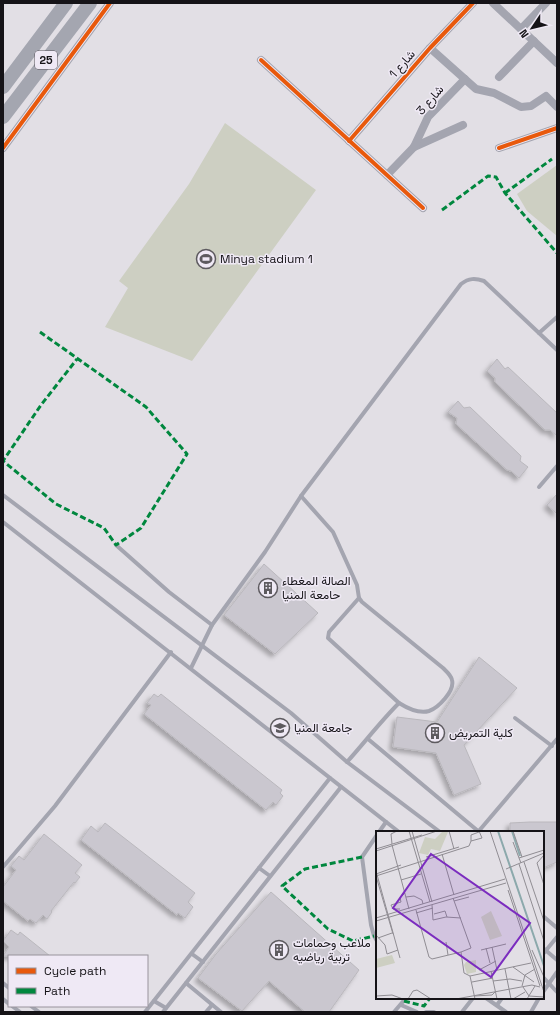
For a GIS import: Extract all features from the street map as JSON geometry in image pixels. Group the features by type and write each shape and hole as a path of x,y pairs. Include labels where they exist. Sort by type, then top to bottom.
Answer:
{"highway":[{"name":"25","path":"3,87 66,3"},
{"name":"25","path":"3,117 90,3"}],"street":[{"path":"3,148 110,3"},
{"name":"شارع 1","path":"349,141 430,48 473,3"},
{"path":"493,3 557,63"},
{"path":"521,29 546,3"},
{"path":"499,77 534,41"},
{"path":"430,48 476,89 494,93 521,106 531,106 546,96 557,107"},
{"path":"261,60 423,208"},
{"name":"شارع 3","path":"387,175 414,147 428,117 464,79"},
{"path":"414,147 463,125"},
{"path":"499,148 557,128"}],"lane":[{"path":"191,668 212,624 265,552 301,496 334,455 415,344 464,282 477,278 484,281 557,350"},
{"path":"539,333 557,317"},
{"path":"539,487 557,466"},
{"path":"3,494 291,714 347,762 439,831"},
{"path":"301,496 333,532 357,586 359,598 443,668 453,681 453,687 429,711 422,712 407,708 399,703 328,638 329,632 359,598"},
{"path":"3,522 398,831"},
{"path":"116,545 169,592 212,624"},
{"path":"3,867 55,806 171,652"},
{"path":"347,762 368,739 376,727 399,703"},
{"path":"515,718 552,746"},
{"path":"368,739 477,831"},
{"path":"479,831 557,739"},
{"path":"145,1012 330,778"},
{"path":"154,1001 164,1010 340,786"},
{"path":"380,831 386,822"},
{"path":"376,836 362,857 371,925 376,939"},
{"path":"260,868 270,876"},
{"path":"544,917 557,928"},
{"path":"557,937 544,951 557,960"},
{"path":"192,954 203,962"},
{"path":"544,990 557,972"},
{"path":"544,978 557,992"},
{"path":"186,983 221,1012"},
{"path":"394,1012 405,999"},
{"path":"462,1012 472,999"},
{"path":"488,999 506,1012"},
{"path":"497,1005 501,999"},
{"path":"531,1012 538,999"},
{"path":"206,1012 212,1005"},
{"path":"401,1005 417,1012"},
{"path":"426,1012 434,1012"}],"shaded area":[{"name":"Minya stadium 1","path":"225,123 316,190 192,361 105,327 128,288 119,281 189,184"},
{"path":"557,165 557,236 527,211 517,194"}],"building":[{"path":"497,359 505,369 508,367 557,413 557,436 550,430 545,430 495,382 495,378 487,371"},
{"path":"458,401 464,408 470,407 521,456 520,461 528,467 519,478 511,471 507,470 456,424 457,418 448,412"},
{"path":"557,494 557,514 547,505"},
{"name":"الصالة المغطاء حامعة المنيا","path":"264,564 318,613 275,654 224,615"},
{"name":"كلية التمريض","path":"479,657 517,688 464,745 481,784 454,795 436,753 393,747 397,717 437,722"},
{"path":"154,694 158,697 161,694 282,790 280,793 283,796 276,805 273,802 266,810 144,714 151,705 147,703"},
{"path":"557,822 557,862 544,868 544,831 510,831 510,823"},
{"path":"105,823 195,893 188,902 193,907 185,918 178,913 177,915 81,840 91,826 98,832"},
{"path":"44,834 82,865 75,873 80,877 75,883 74,882 51,911 52,912 47,919 43,915 36,923 30,919 28,921 3,901 3,887 16,870 11,866 19,856 24,860"},
{"name":"ملاعب وحمامات تربية رياضيه","path":"271,892 359,970 329,1012 305,1012 269,981 242,1011 198,978 216,954"},
{"path":"11,930 18,935 20,932 49,955 3,956 9,947 3,941"}],"marked path":[{"path":"505,193 552,159"},
{"path":"442,210 488,176 496,177 505,193 557,253"},
{"path":"40,332 146,407 187,454 141,528 116,545 104,528 56,504 3,461 41,405 77,359"},
{"path":"362,857 305,869 282,886 328,929 353,941 374,936"},
{"path":"404,1001 424,1006 429,999"}],"cycle path":[{"path":"3,148 110,3"},
{"path":"349,141 430,48 473,3"},
{"path":"261,60 423,208"},
{"path":"499,148 557,128"}],"place":[{"name":"Minya stadium 1","path":"206,259"},
{"name":"الصالة المغطاء حامعة المنيا","path":"268,588"},
{"name":"جامعة المنيا","path":"280,728"},
{"name":"كلية التمريض","path":"435,733"},
{"name":"ملاعب وحمامات تربية رياضيه","path":"279,950"}]}
